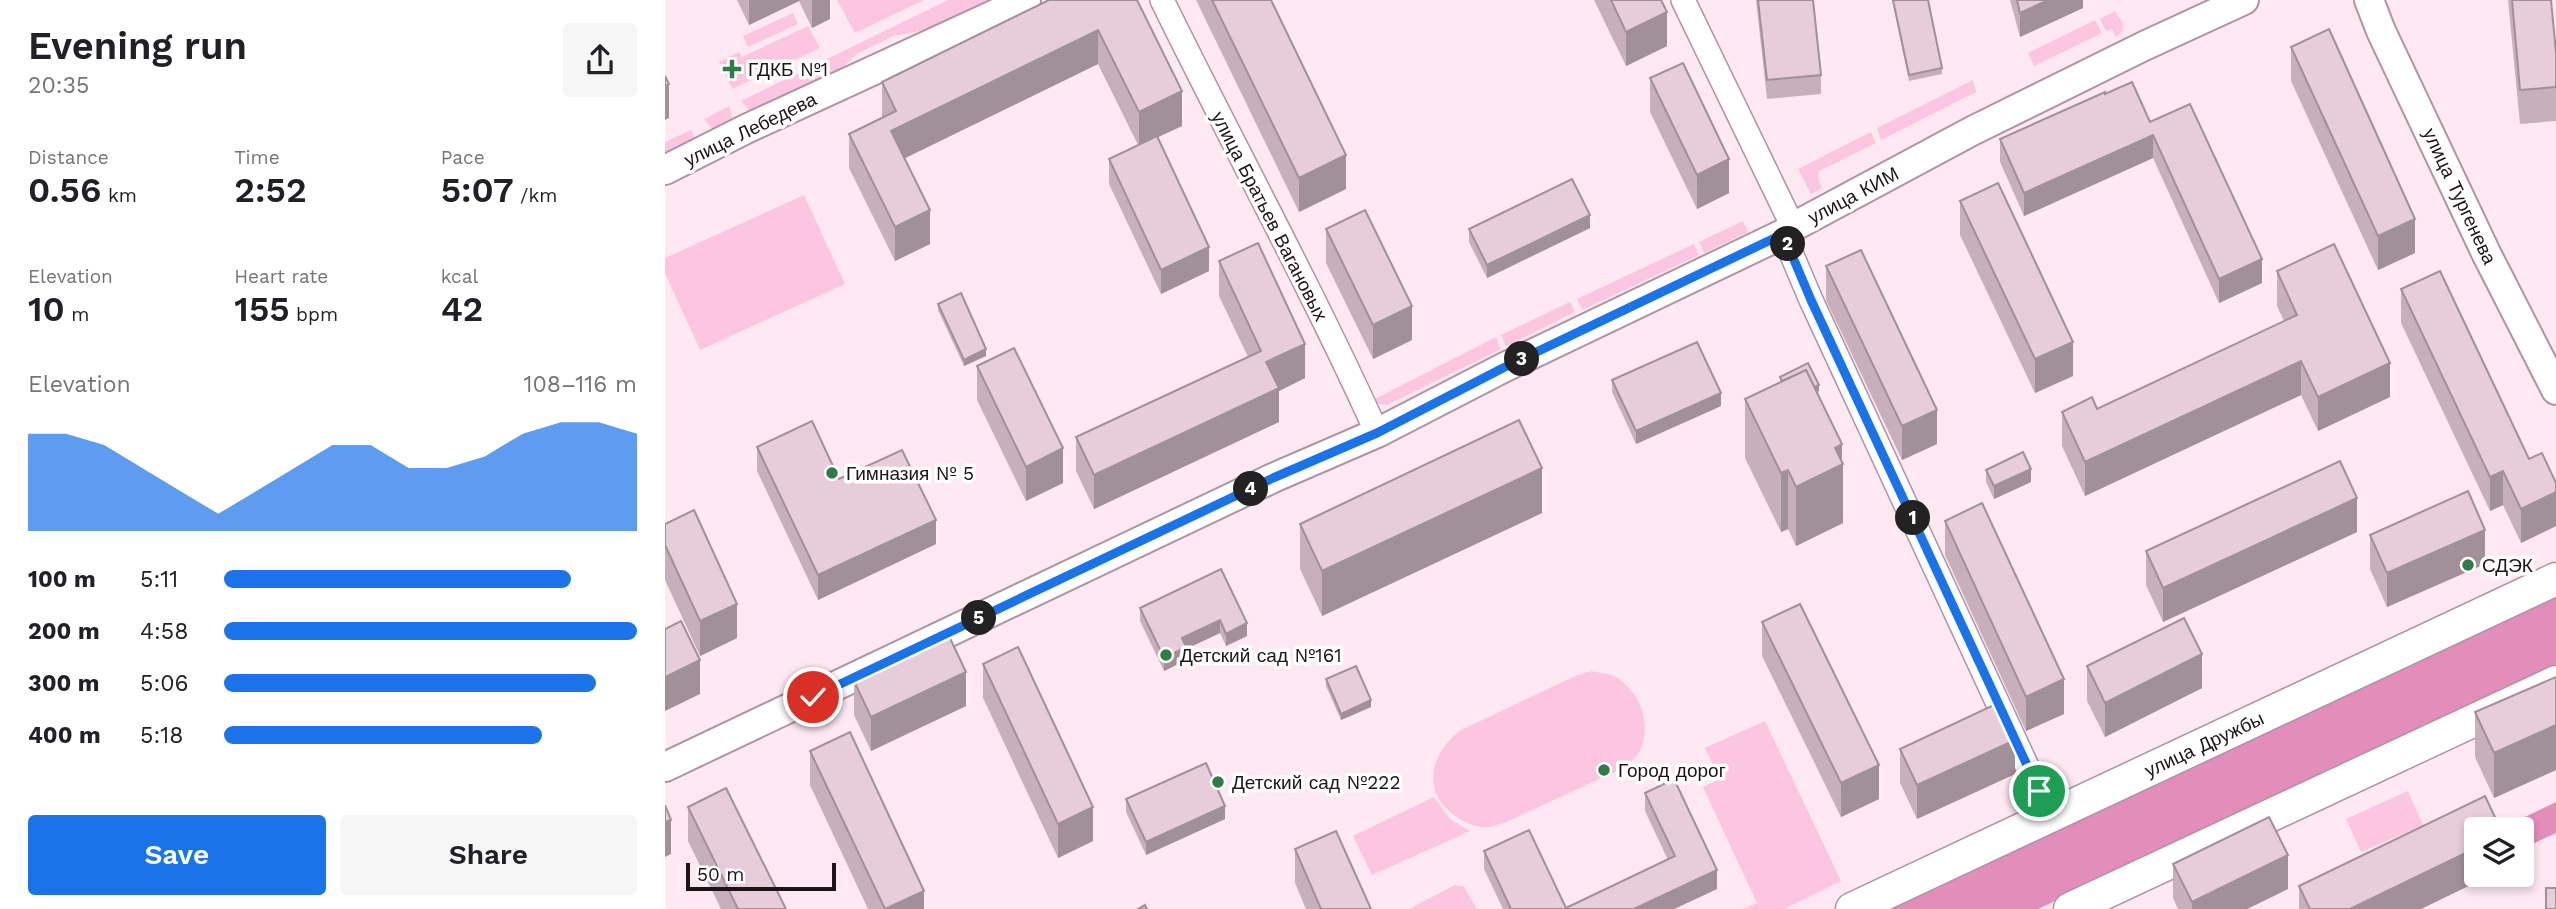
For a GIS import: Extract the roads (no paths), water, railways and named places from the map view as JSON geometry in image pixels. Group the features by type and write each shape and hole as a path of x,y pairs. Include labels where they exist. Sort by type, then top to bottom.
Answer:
{"main road":[{"name":"улица Дружбы","path":"1852,909 2556,579"},
{"path":"2070,909 2556,682"}],"street":[{"name":"улица Лебедева","path":"665,170 746,129 1026,0"},
{"name":"улица Братьев Вагановых","path":"1162,0 1290,252 1377,433"},
{"path":"1683,0 1788,230 1822,324 2050,816"},
{"name":"улица КИМ","path":"665,767 1273,478 1377,433 1503,368 1788,230 1972,131 2244,0"},
{"name":"улица Тургенева","path":"2369,0 2381,31 2487,255 2556,390"}],"place":[{"name":"ГДКБ №1","path":"732,69"},
{"name":"Гимназия № 5","path":"832,473"},
{"name":"СДЭК","path":"2468,565"},
{"name":"Детский сад №161","path":"1166,655"},
{"name":"Город дорог","path":"1604,770"},
{"name":"Детский сад №222","path":"1218,782"}]}
